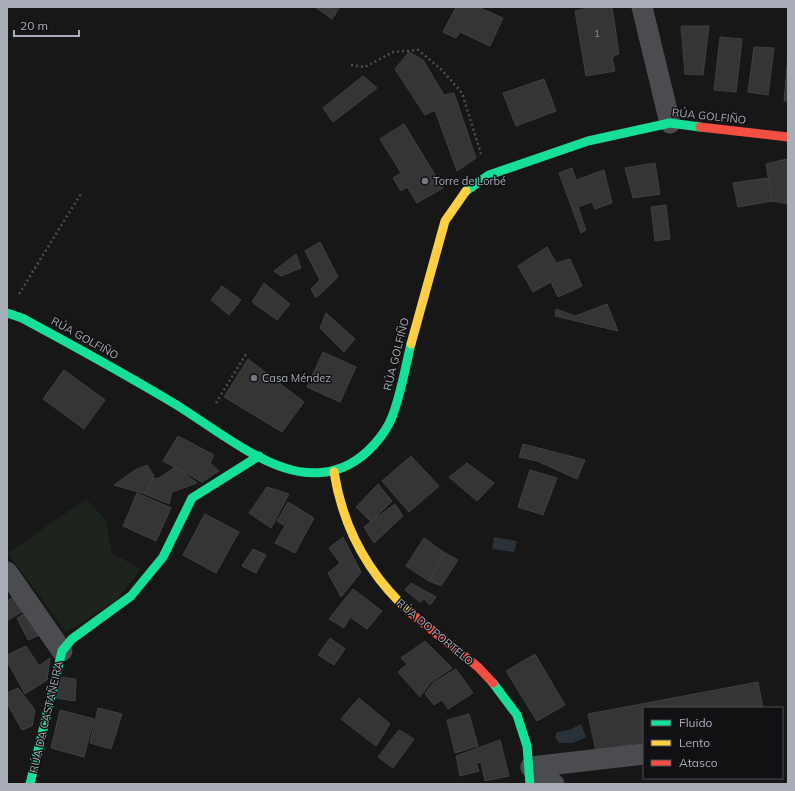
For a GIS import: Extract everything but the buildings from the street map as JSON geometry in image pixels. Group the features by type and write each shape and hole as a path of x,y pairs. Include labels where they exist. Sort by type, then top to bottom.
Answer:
{"main road":[{"name":"RÚA GOLFIÑO","path":"7,313 22,318 113,367 259,456 288,469 314,474 334,472 352,463 366,452 382,436 392,418 423,296 445,221 465,192 488,175 588,141 670,123 788,137"},
{"path":"62,651 72,639 131,596 163,556 192,498 259,456"},
{"name":"RÚA DO PORTELO","path":"334,472 342,510 364,556 378,580 402,605 483,673 509,701 526,738 530,776"},
{"name":"RÚA DA CASTAÑEIRA","path":"30,784 62,651"}],"street":[{"path":"642,7 670,123"},
{"name":"RÚA DA CASTAÑEIRA","path":"7,572 62,651"},
{"path":"530,776 643,754"},
{"path":"530,776 554,784"}],"path":[{"path":"351,65 365,67 393,52 418,50 442,70 462,93 488,175"},
{"path":"7,313 82,192"},
{"path":"204,422 246,354"}],"shaded area":[{"path":"86,499 105,519 112,553 141,569 115,602 66,632 8,553"},
{"path":"494,537 517,541 514,552 492,549"},
{"path":"581,724 586,737 573,743 559,743 555,737 557,732 569,730"}],"traffic: fast":[{"path":"466,191 489,175 588,141 670,123 700,127"},
{"path":"7,313 22,318 118,371 175,404 257,456 285,468 310,473 326,472 342,468 363,455 375,444 385,431 392,417 411,344"},
{"path":"30,784 62,651 72,639 131,596 163,557 192,498 259,456"},
{"path":"493,683 517,715 527,746 530,784"}],"traffic: slow":[{"path":"411,344 445,221 466,191"},
{"path":"334,472 338,493 344,512 351,532 360,550 383,584 412,614"}],"traffic: jam":[{"path":"700,127 788,137"},
{"path":"412,614 478,667 493,683"}],"place":[{"name":"Torre de Lorbé","path":"425,181"},
{"name":"Casa Méndez","path":"254,378"}]}
